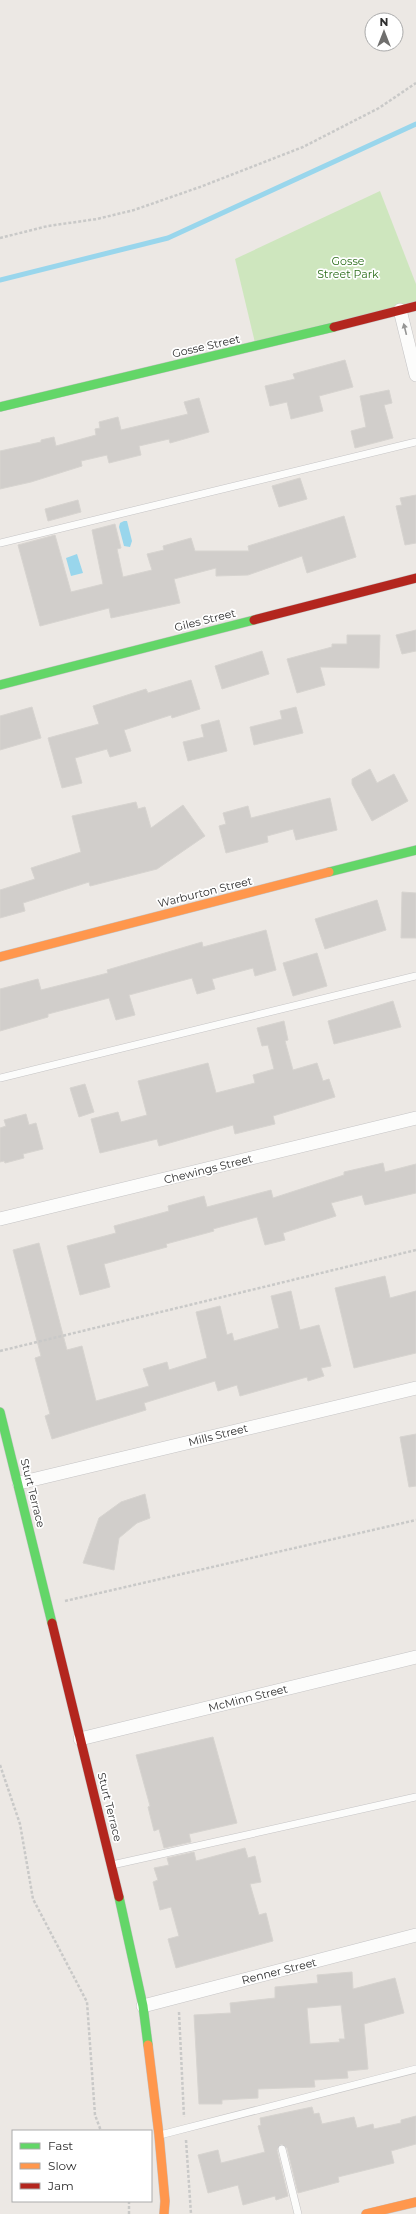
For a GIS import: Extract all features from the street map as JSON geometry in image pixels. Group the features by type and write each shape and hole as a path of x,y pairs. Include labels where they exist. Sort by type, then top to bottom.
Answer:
{"street":[{"name":"Gosse Street","path":"0,407 256,347 416,306"},
{"path":"400,310 416,375"},
{"name":"Giles Street","path":"0,685 416,578"},
{"name":"Warburton Street","path":"0,957 416,850"},
{"name":"Chewings Street","path":"0,1219 416,1118"},
{"name":"Mills Street","path":"19,1483 416,1388"},
{"name":"Sturt Terrace","path":"0,1412 19,1483 47,1605 112,1865 143,2006 159,2135 165,2201 164,2214"},
{"name":"McMinn Street","path":"80,1738 416,1657"},
{"name":"Renner Street","path":"143,2006 416,1935"},
{"path":"366,2214 416,2202"}],"lane":[{"path":"0,543 416,442"},
{"path":"0,1078 416,976"},
{"path":"112,1865 416,1797"},
{"path":"159,2135 186,2130 416,2069"},
{"path":"282,2149 298,2214"}],"path":[{"path":"0,238 48,226 98,219 134,210 200,187 303,147 379,108 416,83"},
{"path":"0,1351 416,1250"},
{"path":"47,1605 416,1520"},
{"path":"0,1765 20,1824 33,1898 87,2002 95,2115 101,2130"},
{"path":"174,1997 179,2013 191,2214"},
{"path":"129,2202 129,2214"}],"green space":[{"name":"Gosse Street Park","path":"380,191 416,284 416,306 256,347 235,259"}],"water":[{"path":"127,521 132,541 130,547 124,546 119,527 120,523"},
{"path":"77,554 83,573 71,576 66,558"}],"building":[{"path":"345,360 353,387 319,396 323,411 291,419 287,402 270,406 265,386 295,379 293,374"},
{"path":"389,390 392,403 384,405 393,438 355,448 351,431 366,427 360,396"},
{"path":"199,398 209,432 170,443 169,439 139,446 141,455 109,463 107,455 81,461 82,466 31,482 0,489 0,451 41,442 41,440 54,437 56,446 96,435 95,429 100,428 99,422 118,417 121,430 188,414 184,402"},
{"path":"300,478 307,499 279,507 272,486"},
{"path":"416,495 416,543 405,545 396,506 402,505 400,498"},
{"path":"78,500 81,512 48,521 45,509"},
{"path":"344,516 356,557 307,573 302,556 248,575 216,576 216,568 174,579 180,603 111,618 109,608 40,626 18,545 55,535 71,592 103,584 92,530 115,524 121,548 117,549 123,577 152,570 147,554 164,550 163,546 191,538 195,551 249,551 248,546"},
{"path":"416,630 416,651 402,654 396,635"},
{"path":"347,635 380,635 379,668 320,667 325,685 297,693 287,659 332,647 332,644 347,644"},
{"path":"262,651 269,674 222,689 215,666"},
{"path":"191,680 200,709 172,718 171,715 124,730 131,751 110,757 107,749 75,758 82,783 62,788 48,738 99,724 93,706 146,689 148,693"},
{"path":"32,707 41,738 0,750 0,716"},
{"path":"296,707 303,733 254,745 250,727 282,719 280,711"},
{"path":"219,720 227,751 188,761 183,742 204,737 201,725"},
{"path":"370,769 377,783 394,774 408,801 372,821 352,784 352,779"},
{"path":"330,798 337,830 296,840 293,829 267,836 268,842 226,853 219,826 226,824 223,813 248,806 251,818"},
{"path":"136,802 138,809 145,807 151,828 183,805 205,836 157,869 90,886 89,882 23,903 25,911 0,918 0,890 35,879 31,868 81,852 72,816"},
{"path":"402,892 416,893 416,938 401,938"},
{"path":"377,900 386,930 325,949 315,919"},
{"path":"266,930 276,970 255,976 253,968 212,979 215,989 197,994 192,978 129,995 135,1015 116,1020 109,998 48,1014 48,1017 0,1031 0,989 38,979 41,990 108,973 107,970 202,942 203,947"},
{"path":"317,953 327,986 293,996 283,963"},
{"path":"393,1001 401,1027 334,1044 328,1021"},
{"path":"284,1021 288,1040 285,1041 293,1070 317,1063 323,1081 329,1079 335,1097 273,1116 275,1124 235,1134 233,1125 159,1146 157,1139 100,1153 91,1119 118,1112 121,1122 147,1115 138,1081 208,1063 216,1093 255,1083 253,1075 274,1069 268,1045 262,1046 257,1028"},
{"path":"85,1084 94,1112 79,1117 70,1088"},
{"path":"26,1114 29,1125 36,1123 43,1149 23,1154 24,1158 5,1163 4,1161 0,1162 0,1128 6,1126 4,1120"},
{"path":"383,1163 385,1172 416,1164 416,1193 365,1205 362,1195 331,1203 336,1216 283,1233 285,1240 265,1245 257,1217 213,1229 214,1231 166,1244 167,1247 104,1264 110,1287 80,1295 67,1246 116,1233 114,1226 169,1211 168,1206 204,1196 207,1207 271,1190 273,1198 344,1175 344,1172"},
{"path":"39,1243 67,1350 82,1346 96,1401 149,1386 143,1369 167,1362 169,1370 207,1358 196,1312 220,1306 227,1335 232,1333 234,1341 279,1328 271,1296 291,1291 300,1330 319,1325 331,1366 321,1368 324,1376 308,1381 307,1377 240,1396 237,1385 218,1391 215,1381 144,1403 146,1410 52,1439 45,1416 50,1414 35,1358 41,1356 13,1250"},
{"path":"385,1276 390,1298 416,1291 416,1353 354,1368 335,1288"},
{"path":"416,1434 416,1486 409,1487 400,1437"},
{"path":"145,1494 150,1518 137,1523 119,1538 114,1570 83,1563 99,1518 121,1502"},
{"path":"213,1737 237,1823 189,1834 191,1842 164,1848 159,1829 154,1831 148,1807 150,1806 136,1755"},
{"path":"245,1848 248,1858 255,1856 261,1882 250,1884 259,1915 266,1913 273,1941 176,1968 168,1939 179,1936 171,1907 160,1910 153,1882 158,1880 154,1868 169,1865 167,1858 194,1852 196,1861"},
{"path":"352,1972 353,1989 395,1978 404,2013 364,2024 368,2069 347,2071 348,2078 314,2080 315,2087 258,2089 258,2098 222,2100 222,2104 199,2104 194,2015 231,2013 230,2003 275,1998 275,1987 318,1983 317,1975","holes":["341,2005 345,2039 339,2039 340,2042 310,2044 307,2008"]},
{"path":"312,2107 314,2114 319,2113 322,2124 354,2117 357,2128 373,2124 374,2129 401,2123 401,2120 416,2116 416,2144 391,2151 394,2163 338,2177 339,2182 298,2193 287,2148 281,2144 277,2150 288,2196 276,2200 275,2196 243,2205 238,2185 208,2193 198,2155 218,2150 221,2163 265,2152 258,2126 261,2125 260,2118"}],"waterway":[{"path":"0,280 168,238 416,124"}],"traffic: fast":[{"path":"0,407 334,327"},
{"path":"0,685 254,620"},
{"path":"329,872 416,850"},
{"path":"0,1412 52,1623"},
{"path":"119,1897 143,2006 148,2045"}],"traffic: slow":[{"path":"0,957 329,872"},
{"path":"148,2045 159,2135 165,2201 164,2214"},
{"path":"366,2214 416,2202"}],"traffic: jam":[{"path":"334,327 416,306"},
{"path":"254,620 416,578"},
{"path":"52,1623 119,1897"}]}
